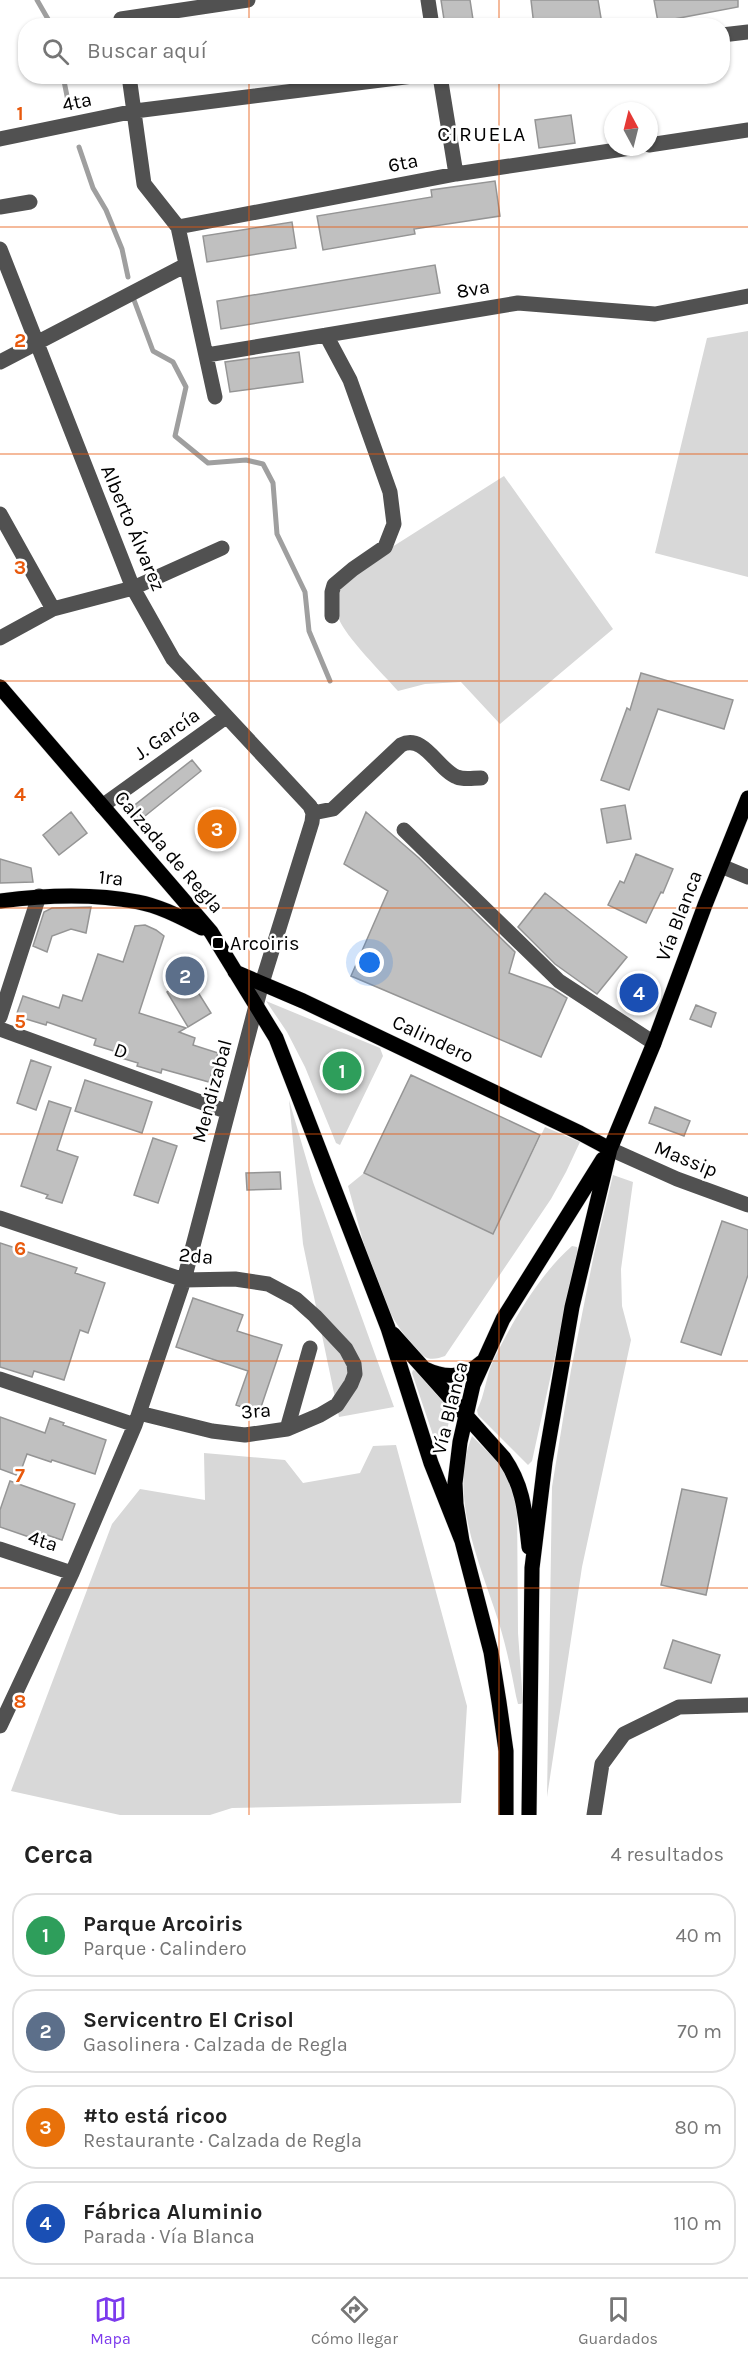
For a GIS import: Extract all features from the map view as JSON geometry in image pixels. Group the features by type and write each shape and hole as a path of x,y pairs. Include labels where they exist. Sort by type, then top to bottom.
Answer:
{"main road":[{"name":"Calzada de Regla","path":"0,687 210,932 276,1038 388,1328 431,1463 462,1541"},
{"name":"Vía Blanca","path":"530,1815 532,1568 545,1462 572,1308 610,1149 654,1043 748,798"},
{"name":"1ra","path":"0,901 39,896 88,896 140,902 177,915 210,932"},
{"name":"Calindero","path":"235,972 262,982 580,1132 610,1149"},
{"name":"Vía Blanca","path":"506,1815 506,1751 491,1652 462,1541 455,1483 460,1442 473,1384 503,1318 610,1149"},
{"path":"388,1328 504,1458 515,1474 523,1501 532,1568"},
{"path":"422,1367 441,1375 454,1376 473,1370 482,1362"}],"street":[{"path":"144,18 248,0"},
{"path":"428,0 431,18"},
{"path":"730,34 748,32"},
{"path":"130,84 144,184 178,227 215,397"},
{"name":"4ta","path":"0,139 135,111 349,84"},
{"path":"441,84 456,174"},
{"path":"658,144 748,130"},
{"name":"6ta","path":"178,227 456,174 604,152"},
{"path":"0,207 30,202"},
{"name":"Alberto Álvarez","path":"0,249 125,573 133,588 173,658 310,806 313,813"},
{"path":"0,362 186,265"},
{"name":"8va","path":"207,355 518,303 655,314 748,296"},
{"path":"326,335 350,380 390,492 394,524 385,547 334,585 332,616"},
{"path":"0,514 53,609"},
{"path":"0,638 53,609 133,588 222,548"},
{"name":"J. García","path":"102,806 226,717"},
{"path":"313,813 333,809 408,741 423,748 458,778 481,778"},
{"name":"Mendizabal","path":"0,1726 72,1573 137,1419 184,1280 262,982 313,813"},
{"path":"404,830 560,981 654,1043"},
{"path":"721,866 748,877"},
{"path":"0,1017 39,896"},
{"name":"D","path":"0,1029 228,1112"},
{"name":"Massip","path":"610,1149 677,1179 748,1205"},
{"name":"2da","path":"0,1218 184,1280 235,1279 268,1284 296,1299 346,1349 354,1364 355,1374"},
{"path":"287,1429 310,1348"},
{"name":"3ra","path":"0,1379 137,1419 245,1435 287,1429 320,1415 336,1405 351,1384 355,1374"},
{"name":"4ta","path":"0,1549 72,1573"},
{"path":"594,1815 602,1764 624,1734 679,1707 748,1705"}],"shaded area":[{"path":"748,331 748,577 655,553 707,338"},
{"path":"504,476 613,629 500,724 461,682 425,684 398,691 349,635 339,619 337,602 348,575"},
{"path":"266,1001 380,1048 383,1056 340,1145 336,1143 305,1067 287,1032"},
{"path":"289,1100 313,1182 394,1407 339,1417 303,1244"},
{"path":"545,1127 580,1142 566,1172 551,1199 445,1356 434,1359 425,1357 401,1330 380,1292 365,1249 348,1186 364,1173 493,1233"},
{"path":"613,1175 633,1182 621,1269 622,1306 631,1340 582,1567 547,1797 552,1487 571,1370 594,1254"},
{"path":"572,1246 577,1247 578,1252 532,1461 528,1465 478,1415 477,1410 493,1361 518,1315 537,1285"},
{"path":"413,1370 451,1411 443,1451 434,1438 412,1373"},
{"path":"472,1436 500,1464 517,1499 518,1633 523,1702 521,1704 518,1704 498,1620 469,1529 463,1482 465,1459"},
{"path":"396,1445 467,1706 461,1803 232,1808 210,1815 120,1815 11,1791 112,1524 140,1489 205,1500 204,1453 285,1460 303,1483 360,1473 373,1446"}],"building":[{"path":"441,0 470,0 473,18 444,18"},
{"path":"531,0 598,0 601,18 533,18"},
{"path":"654,0 738,0 738,7 679,18 657,18"},
{"path":"571,115 575,143 539,148 535,120"},
{"path":"495,181 500,216 414,229 415,234 323,250 317,216 432,197 431,190"},
{"path":"292,222 296,248 207,262 203,236"},
{"path":"435,265 440,293 221,329 217,301"},
{"path":"299,352 303,382 230,392 225,362"},
{"path":"641,673 733,700 724,729 658,709 629,790 601,780 627,708 630,710"},
{"path":"192,760 201,771 140,820 131,808"},
{"path":"625,805 631,839 607,843 601,809"},
{"path":"71,812 87,833 59,855 43,835"},
{"path":"366,812 419,858 515,952 509,973 553,989 567,998 541,1057 351,976 388,891 344,864"},
{"path":"636,854 673,869 646,923 608,905 620,881 624,883"},
{"path":"0,859 31,868 33,882 0,883"},
{"path":"545,893 627,957 597,994 555,964 518,927"},
{"path":"91,907 86,933 71,929 52,936 47,952 33,946 44,912 52,908"},
{"path":"145,925 164,936 139,1013 186,1028 179,1032 195,1038 193,1045 218,1053 209,1082 162,1069 161,1073 137,1066 138,1063 115,1056 117,1052 94,1045 96,1039 47,1022 46,1025 16,1016 23,996 59,1008 63,995 82,1001 98,954 123,962 135,926"},
{"path":"189,978 211,1013 188,1027 167,992"},
{"path":"696,1005 716,1013 711,1027 690,1019"},
{"path":"31,1060 51,1067 36,1110 17,1103"},
{"path":"411,1075 540,1135 493,1234 364,1173"},
{"path":"85,1080 152,1102 142,1133 75,1111"},
{"path":"49,1101 71,1108 57,1150 78,1157 62,1203 46,1198 48,1195 21,1186"},
{"path":"655,1107 690,1121 684,1136 649,1123"},
{"path":"153,1138 177,1146 158,1203 134,1195"},
{"path":"280,1172 281,1189 247,1190 246,1173"},
{"path":"722,1221 748,1230 748,1275 721,1355 681,1342"},
{"path":"0,1243 77,1268 75,1273 105,1283 88,1333 80,1330 64,1380 34,1371 32,1377 0,1367"},
{"path":"193,1298 243,1315 237,1331 282,1345 259,1413 236,1405 248,1371 176,1347"},
{"path":"0,1417 45,1433 50,1418 106,1440 95,1474 27,1454 19,1476 0,1469"},
{"path":"10,1481 75,1504 62,1540 38,1532 35,1539 0,1527 0,1510"},
{"path":"682,1489 727,1498 706,1595 661,1585"},
{"path":"673,1640 720,1655 711,1683 664,1668"}],"waterway":[{"path":"37,0 47,18"},
{"path":"65,84 69,106"},
{"path":"79,147 93,188 106,210 122,249 128,277"},
{"path":"134,300 153,351 173,362 186,387 175,436 208,463 246,460 263,464 273,483 277,534 305,592 309,631 330,681"}],"place":[{"name":"#to está ricoo","path":"217,829"},
{"name":"Arcoiris","path":"218,943"},
{"name":"Servicentro El Crisol","path":"185,976"},
{"name":"Fábrica Aluminio","path":"639,993"},
{"name":"Parque Arcoiris","path":"342,1071"}],"district":[{"name":"CIRUELA","path":"482,134"}]}
